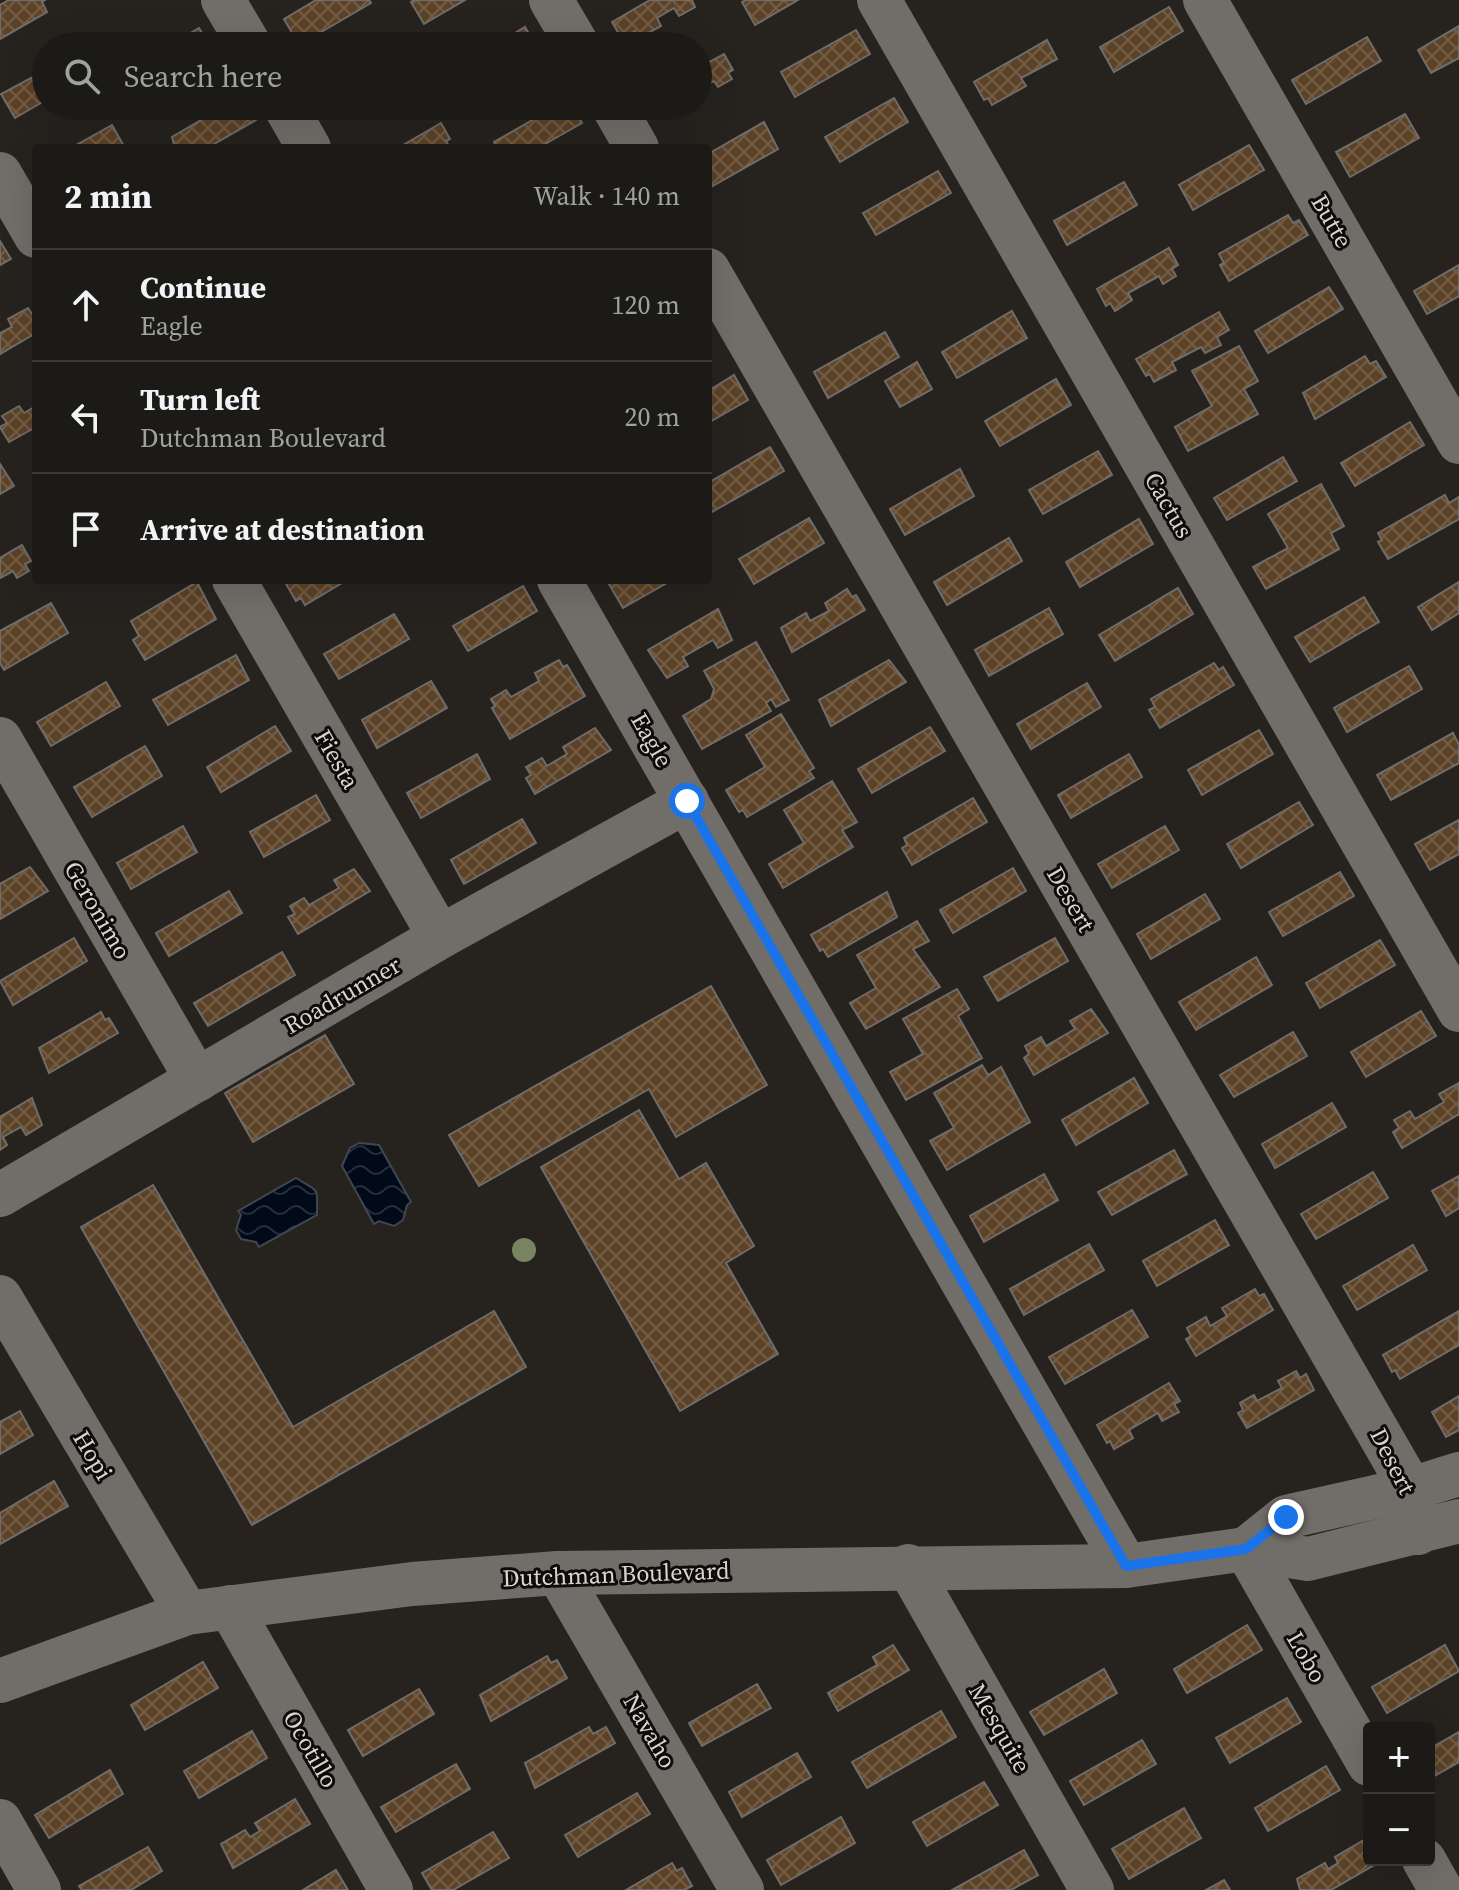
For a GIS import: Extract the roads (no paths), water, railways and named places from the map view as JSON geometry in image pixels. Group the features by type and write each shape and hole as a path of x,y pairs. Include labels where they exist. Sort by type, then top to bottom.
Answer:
{"lane":[{"path":"223,0 242,32"},
{"path":"551,0 570,32"},
{"name":"Cactus","path":"879,0 1459,1010"},
{"name":"Butte","path":"1205,0 1459,442"},
{"path":"293,120 307,144"},
{"path":"621,120 635,144"},
{"path":"0,174 32,229"},
{"name":"Desert","path":"712,277 1411,1489 1439,1527"},
{"name":"Fiesta","path":"236,584 440,937"},
{"name":"Eagle","path":"561,584 1126,1566"},
{"name":"Geronimo","path":"0,739 197,1080"},
{"name":"Roadrunner","path":"0,1195 440,937 687,801"},
{"name":"Hopi","path":"0,1297 187,1613"},
{"path":"1246,1549 1286,1517 1411,1489 1459,1474"},
{"name":"Dutchman Boulevard","path":"0,1681 187,1613 412,1584 558,1573 908,1566 1126,1566 1246,1549 1308,1559 1439,1527"},
{"name":"Lobo","path":"1246,1549 1363,1754"},
{"name":"Mesquite","path":"908,1566 1092,1890"},
{"name":"Navaho","path":"558,1573 742,1890"},
{"name":"Ocotillo","path":"230,1607 391,1890"},
{"path":"0,1821 39,1890"},
{"path":"1427,1866 1441,1890"}],"water":[{"path":"359,1143 379,1145 411,1202 407,1205 403,1220 394,1226 379,1221 374,1224 342,1166 350,1148"},
{"path":"296,1178 316,1191 317,1215 259,1247 256,1242 241,1239 236,1230 241,1215 238,1211"}]}
